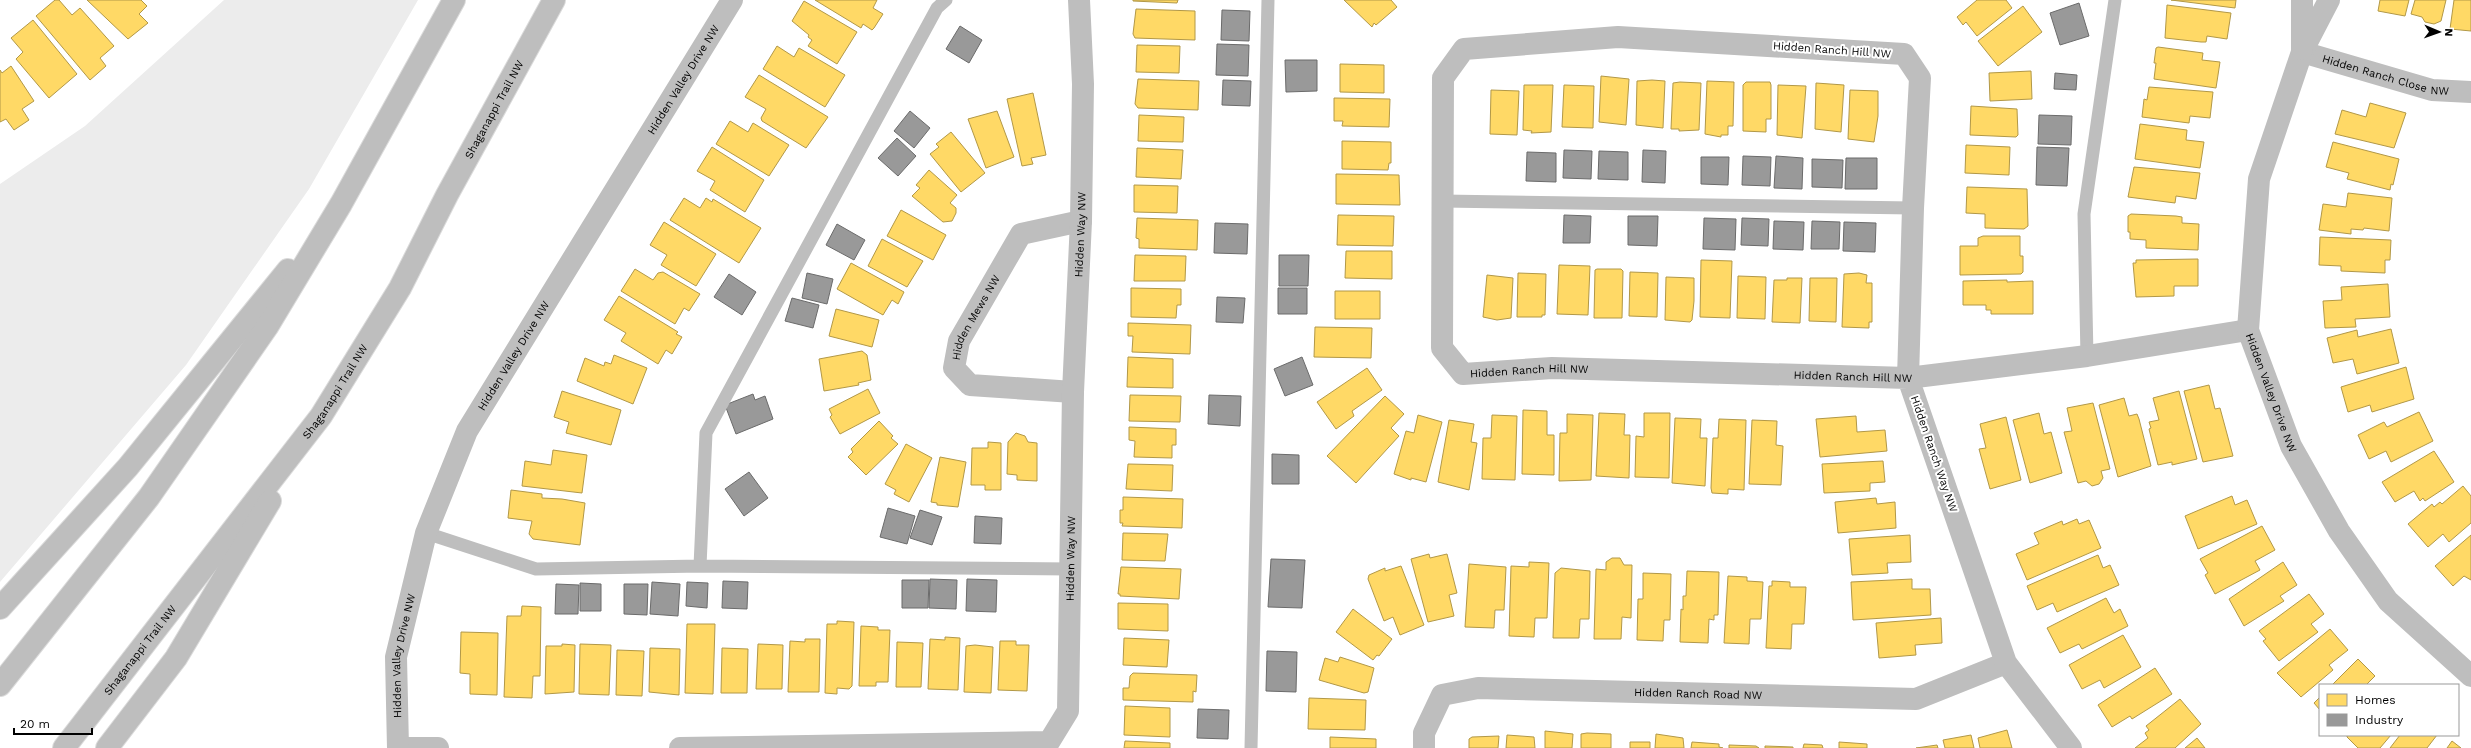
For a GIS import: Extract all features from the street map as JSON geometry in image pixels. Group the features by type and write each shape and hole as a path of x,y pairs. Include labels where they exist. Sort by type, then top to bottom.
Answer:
{"street":[{"path":"0,685 149,497 267,327 341,204 454,0"},
{"name":"Shaganappi Trail NW","path":"64,748 321,416 400,288 447,195 554,0"},
{"name":"Hidden Valley Drive NW","path":"398,748 396,657 426,533 467,431 732,0"},
{"name":"Hidden Way NW","path":"680,748 1049,742 1068,711 1072,569 1073,392 1081,221 1083,84 1079,0"},
{"name":"Hidden Valley Drive NW","path":"2302,0 2302,52"},
{"name":"Hidden Valley Drive NW","path":"2329,0 2302,52 2259,179 2248,330 2291,446 2339,532 2388,601 2471,676"},
{"name":"Hidden Ranch Hill NW","path":"1618,36 1904,54 1920,78 1913,208 1908,378 1552,368 1463,374 1442,348 1442,201 1443,78 1464,49 1618,36"},
{"name":"Hidden Ranch Close NW","path":"2302,52 2432,90 2471,92"},
{"path":"0,608 128,467 341,204"},
{"name":"Hidden Mews NW","path":"1073,392 970,385 954,368 959,341 1021,234 1081,221"},
{"path":"1908,378 2087,356 2248,330"},
{"name":"Hidden Ranch Way NW","path":"1908,378 2006,662 2071,748"},
{"path":"107,748 176,658 321,416"},
{"name":"Hidden Ranch Road NW","path":"1424,748 1424,733 1442,695 1478,688 1916,699 2006,662"},
{"path":"398,748 438,748"}],"lane":[{"path":"700,566 706,433 937,8 946,0"},
{"path":"1251,748 1268,0"},
{"path":"2087,356 2084,214 2115,0"},
{"path":"1442,201 1913,208"},
{"path":"426,533 536,570 700,566 1072,569"}],"shaded area":[{"path":"224,0 418,0 309,189 186,365 0,582 0,184 85,126"}],"building: Homes":[{"path":"55,0 59,0 72,15 80,8 114,46 100,58 106,66 90,80 36,16"},
{"path":"87,0 141,0 147,6 139,14 148,23 128,39"},
{"path":"815,0 877,0 873,8 883,14 872,30 863,24 861,28"},
{"path":"1133,0 1178,0 1177,3 1133,1"},
{"path":"1344,0 1391,0 1397,7 1376,25 1374,23 1372,27"},
{"path":"1977,0 2006,0 2012,8 1977,36 1966,22 1963,25 1957,17"},
{"path":"2171,0 2236,0 2235,8"},
{"path":"2380,0 2409,0 2405,16 2378,11"},
{"path":"2415,0 2446,0 2441,21 2434,24 2425,22 2422,17 2411,14"},
{"path":"2454,0 2471,0 2471,31 2450,29"},
{"path":"804,1 857,32 837,64 808,46 812,40 808,37 809,35 792,21"},
{"path":"2167,5 2231,13 2227,39 2207,36 2206,42 2201,42 2165,38"},
{"path":"2023,6 2042,32 1998,66 1978,41"},
{"path":"1136,9 1195,11 1195,40 1135,38 1133,34"},
{"path":"33,20 77,74 49,98 16,59 23,52 11,38"},
{"path":"1137,45 1180,46 1179,73 1136,72"},
{"path":"777,46 794,57 799,48 845,75 825,107 763,69"},
{"path":"2158,47 2203,53 2202,60 2220,62 2216,88 2154,79 2156,63 2154,63 2156,48"},
{"path":"1340,64 1384,65 1384,93 1340,92"},
{"path":"11,66 34,101 22,109 29,120 14,130 6,119 0,122 0,70 2,73"},
{"path":"2031,71 2032,99 1990,101 1989,73"},
{"path":"759,75 828,117 806,148 762,121 761,118 766,109 745,97"},
{"path":"1601,76 1629,79 1626,125 1599,122"},
{"path":"1138,79 1199,81 1198,110 1138,108 1135,104"},
{"path":"1637,81 1665,81 1663,128 1636,125"},
{"path":"1707,81 1734,82 1733,126 1728,126 1728,135 1721,135 1721,137 1705,134"},
{"path":"1746,82 1770,82 1771,119 1766,119 1766,132 1743,131 1743,85"},
{"path":"1673,83 1701,83 1699,130 1679,131 1679,129 1671,129"},
{"path":"1816,83 1844,85 1841,132 1815,129"},
{"path":"1524,85 1553,85 1551,132 1531,133 1532,131 1523,130"},
{"path":"1564,85 1594,86 1593,128 1562,127"},
{"path":"1778,85 1806,86 1802,138 1777,135"},
{"path":"2149,87 2213,92 2210,118 2190,116 2189,123 2142,117 2144,99 2147,100"},
{"path":"1491,90 1519,91 1517,135 1490,134"},
{"path":"1850,90 1878,91 1878,116 1874,142 1848,139"},
{"path":"1033,93 1046,155 1031,158 1033,164 1022,166 1007,99"},
{"path":"1334,98 1390,99 1389,127 1342,126 1343,121 1334,121"},
{"path":"2370,103 2406,113 2394,148 2335,134 2342,110 2366,117"},
{"path":"1971,106 2017,109 2018,135 2016,137 1970,135"},
{"path":"997,111 1014,157 986,168 968,119"},
{"path":"1139,115 1184,117 1183,142 1138,141"},
{"path":"730,121 748,132 753,123 789,145 769,176 716,144"},
{"path":"2140,124 2187,130 2186,140 2204,142 2200,168 2135,159"},
{"path":"951,132 985,173 961,192 930,154 939,147 936,144"},
{"path":"1342,141 1391,142 1391,163 1389,163 1388,170 1342,169"},
{"path":"2333,142 2399,159 2393,185 2391,184 2390,190 2347,179 2349,173 2326,167"},
{"path":"1966,145 2010,147 2009,175 1965,173"},
{"path":"712,147 764,180 745,212 710,190 715,181 697,171"},
{"path":"1137,148 1183,150 1181,179 1136,177"},
{"path":"2134,167 2200,173 2196,199 2176,196 2175,203 2128,197"},
{"path":"929,170 957,195 950,203 956,208 956,213 952,221 943,222 912,196 920,188 916,185"},
{"path":"1336,174 1399,175 1400,205 1336,204"},
{"path":"1134,185 1178,186 1177,213 1134,212"},
{"path":"1967,187 2027,189 2028,226 2024,229 1985,228 1985,214 1966,213"},
{"path":"2348,193 2392,198 2389,231 2364,228 2363,230 2351,229 2351,234 2319,230 2323,204 2346,207"},
{"path":"684,198 700,208 706,198 712,202 713,199 761,228 739,263 670,220"},
{"path":"901,210 946,235 933,260 887,236"},
{"path":"2131,214 2176,216 2182,217 2182,223 2199,224 2198,250 2146,248 2146,240 2130,239 2130,232 2128,232 2128,216"},
{"path":"1338,215 1394,216 1393,246 1337,245"},
{"path":"1137,218 1198,220 1197,250 1139,248 1139,239 1136,238"},
{"path":"664,222 716,254 696,286 661,265 667,255 650,245"},
{"path":"1983,236 2020,236 2020,256 2023,256 2023,272 2021,274 1960,275 1960,246 1978,246 1978,238"},
{"path":"2320,237 2391,240 2390,260 2385,260 2385,273 2341,271 2341,266 2319,265"},
{"path":"882,239 923,261 907,287 868,266"},
{"path":"1346,251 1392,251 1392,279 1345,278"},
{"path":"1135,255 1186,256 1185,281 1134,281"},
{"path":"2198,259 2198,286 2174,286 2174,296 2136,297 2133,263 2136,263 2136,260"},
{"path":"1701,260 1732,261 1730,318 1700,317"},
{"path":"851,263 904,292 898,304 892,300 883,315 837,289"},
{"path":"1559,265 1590,266 1588,315 1557,314"},
{"path":"635,269 653,280 658,273 663,272 700,294 689,311 684,308 675,324 621,291"},
{"path":"1621,269 1623,271 1622,318 1594,318 1595,270"},
{"path":"1630,272 1658,273 1657,317 1629,316"},
{"path":"1518,273 1546,274 1545,315 1542,315 1542,317 1517,317"},
{"path":"1859,273 1867,275 1866,283 1872,283 1872,322 1869,322 1869,328 1842,327 1844,274"},
{"path":"1487,275 1513,278 1511,318 1497,320 1483,317"},
{"path":"1738,276 1766,277 1765,319 1737,318"},
{"path":"1666,277 1694,278 1694,301 1692,320 1690,322 1665,320"},
{"path":"1787,278 1802,278 1800,323 1772,322 1774,280 1787,280"},
{"path":"1810,278 1837,278 1836,322 1809,321"},
{"path":"2007,280 2007,282 2033,281 2033,314 1991,314 1991,310 1986,310 1986,305 1963,305 1963,281"},
{"path":"2388,284 2390,317 2355,319 2356,327 2325,328 2323,301 2342,300 2341,287"},
{"path":"1131,288 1181,289 1181,305 1177,305 1176,318 1131,317"},
{"path":"1335,291 1380,291 1380,319 1335,319"},
{"path":"619,296 678,332 676,334 682,337 672,354 666,350 658,364 621,341 626,333 604,320"},
{"path":"836,309 879,320 872,347 829,336"},
{"path":"1128,323 1191,325 1190,354 1132,352 1133,336 1128,336"},
{"path":"1315,327 1372,328 1371,358 1314,357"},
{"path":"2391,329 2399,363 2357,374 2353,359 2333,363 2327,338 2357,330 2358,337"},
{"path":"862,351 867,355 871,380 858,383 859,385 824,391 819,359"},
{"path":"614,355 647,368 633,404 577,381 585,358 604,366 605,362 611,364"},
{"path":"1128,357 1173,359 1173,388 1127,387"},
{"path":"2406,367 2414,399 2372,412 2370,405 2348,412 2341,387"},
{"path":"1367,368 1382,390 1352,411 1354,416 1336,429 1317,402"},
{"path":"2209,385 2215,409 2220,408 2233,456 2203,462 2184,391"},
{"path":"868,389 880,413 840,434 830,417 832,415 829,409"},
{"path":"562,391 621,410 611,445 566,433 569,422 554,417"},
{"path":"2179,391 2197,459 2172,465 2172,462 2158,465 2149,429 2151,428 2149,422 2159,420 2153,398"},
{"path":"1130,395 1181,396 1180,422 1129,421"},
{"path":"1385,396 1404,414 1391,428 1399,436 1356,483 1327,456"},
{"path":"2124,398 2129,416 2137,414 2139,419 2151,466 2118,477 2099,405"},
{"path":"2093,403 2110,469 2101,471 2103,478 2099,484 2092,486 2086,481 2078,483 2064,432 2072,431 2067,408"},
{"path":"1523,410 1547,411 1547,435 1554,435 1554,475 1522,474"},
{"path":"2419,412 2433,441 2391,462 2386,451 2369,459 2358,435 2384,422 2387,427"},
{"path":"1599,413 1625,414 1624,435 1630,435 1629,478 1596,476"},
{"path":"1644,413 1670,413 1669,478 1635,477 1636,436 1644,437"},
{"path":"2039,413 2044,434 2051,432 2062,473 2030,483 2013,420"},
{"path":"1567,414 1593,415 1591,480 1559,481 1560,433 1567,433"},
{"path":"1418,415 1442,422 1426,482 1411,478 1411,480 1394,474 1406,431 1414,433"},
{"path":"1492,415 1517,416 1515,480 1482,479 1483,438 1491,438"},
{"path":"1856,416 1857,432 1885,430 1887,451 1820,457 1816,419"},
{"path":"2006,417 2021,480 1990,489 1979,449 1986,448 1980,424"},
{"path":"1675,418 1701,419 1700,438 1707,438 1705,486 1672,483"},
{"path":"1719,419 1746,420 1744,490 1728,489 1728,494 1712,493 1711,488 1713,438 1718,438"},
{"path":"1449,420 1474,424 1471,442 1477,443 1469,490 1438,482"},
{"path":"1752,420 1777,421 1776,445 1783,446 1781,485 1749,484"},
{"path":"879,421 893,436 891,438 898,444 866,475 848,457 853,452 851,449"},
{"path":"1129,427 1176,429 1176,445 1172,445 1172,458 1134,457 1135,441 1129,440"},
{"path":"1016,433 1025,436 1028,442 1037,443 1037,481 1017,480 1017,475 1007,474 1008,442"},
{"path":"988,442 1001,443 1001,490 985,490 985,485 971,485 972,448 988,448"},
{"path":"906,444 932,458 909,502 894,494 896,490 885,484"},
{"path":"553,450 587,455 582,493 522,486 525,461 551,465"},
{"path":"2434,451 2454,482 2425,501 2423,498 2420,501 2414,491 2395,502 2382,482"},
{"path":"940,457 966,462 958,507 937,505 937,503 931,502"},
{"path":"1883,461 1885,482 1870,483 1870,491 1824,493 1822,464"},
{"path":"1128,464 1173,465 1172,491 1126,489"},
{"path":"2463,486 2471,496 2471,523 2449,542 2443,534 2428,547 2408,524 2432,504 2434,507 2440,502 2442,504"},
{"path":"511,490 542,494 542,498 562,499 585,503 580,545 533,539 529,534 532,521 508,518"},
{"path":"2232,496 2235,505 2247,500 2257,524 2198,549 2185,516"},
{"path":"1123,497 1183,499 1182,528 1122,526 1123,523 1120,523 1120,510 1123,510"},
{"path":"1876,498 1877,504 1895,502 1896,528 1838,533 1835,502"},
{"path":"2077,519 2079,524 2089,520 2101,548 2027,580 2016,554 2039,544 2034,533 2062,521 2063,525"},
{"path":"2262,526 2275,550 2255,561 2260,570 2215,594 2205,575 2208,573 2200,559"},
{"path":"1123,533 1168,534 1165,561 1122,560"},
{"path":"1910,535 1911,562 1887,563 1888,573 1852,575 1849,539"},
{"path":"2471,535 2471,580 2464,576 2453,586 2435,566"},
{"path":"1429,554 1430,558 1447,554 1457,593 1449,595 1454,616 1428,622 1411,559"},
{"path":"2098,555 2103,568 2110,565 2119,585 2057,612 2053,603 2037,610 2027,586"},
{"path":"1612,558 1620,558 1624,565 1632,565 1631,618 1622,617 1621,639 1594,639 1596,569 1606,570 1606,562"},
{"path":"1529,562 1549,563 1547,618 1535,618 1534,637 1509,636 1511,566 1529,567"},
{"path":"2283,562 2297,585 2280,596 2284,601 2244,626 2229,599"},
{"path":"1469,564 1506,567 1504,610 1495,610 1494,628 1465,627"},
{"path":"1401,566 1424,625 1400,635 1393,617 1384,621 1368,579 1369,575 1385,568 1385,571"},
{"path":"1121,567 1181,569 1179,599 1120,596 1120,594 1118,594"},
{"path":"1561,568 1590,571 1589,619 1580,619 1579,638 1553,638 1555,573"},
{"path":"1687,571 1719,572 1718,615 1714,615 1714,620 1709,619 1708,643 1680,642 1681,609 1683,610 1683,596 1686,596"},
{"path":"1643,573 1671,574 1670,620 1664,620 1663,641 1637,640 1638,599 1643,599"},
{"path":"1728,576 1747,577 1747,581 1763,582 1761,619 1750,619 1749,644 1724,643"},
{"path":"1912,579 1912,589 1930,589 1931,615 1853,620 1851,582"},
{"path":"1772,581 1790,582 1790,587 1806,587 1804,624 1792,624 1791,649 1766,648 1769,586 1772,586"},
{"path":"2309,594 2324,614 2311,624 2318,632 2279,661 2263,641 2266,639 2259,631"},
{"path":"2106,598 2114,613 2120,609 2128,626 2082,649 2079,644 2060,653 2047,628"},
{"path":"1118,603 1168,604 1168,631 1118,629"},
{"path":"522,606 541,607 540,676 533,676 532,698 504,697 507,616 521,616"},
{"path":"1353,609 1392,639 1379,656 1377,655 1373,660 1336,632"},
{"path":"1941,618 1942,643 1915,645 1916,655 1879,658 1876,623"},
{"path":"837,621 854,622 852,686 849,689 837,688 837,694 825,693 827,624 837,624"},
{"path":"687,624 715,624 713,694 685,693"},
{"path":"861,626 878,627 878,630 890,630 888,682 876,682 876,686 859,686"},
{"path":"2330,629 2348,650 2329,665 2333,670 2301,697 2277,673"},
{"path":"461,632 498,633 497,695 470,694 470,674 460,673"},
{"path":"2123,635 2141,667 2104,688 2100,680 2082,689 2069,665"},
{"path":"945,637 960,638 958,690 928,689 930,639 945,640"},
{"path":"1124,638 1169,640 1167,667 1123,665"},
{"path":"805,639 820,639 819,692 788,692 790,641 805,642"},
{"path":"1000,641 1016,641 1016,645 1029,645 1027,691 998,690"},
{"path":"897,642 923,643 921,687 896,687"},
{"path":"562,644 575,645 574,692 545,694 546,646 562,646"},
{"path":"580,644 611,645 609,695 579,694"},
{"path":"758,644 783,645 782,689 756,689"},
{"path":"975,645 993,647 991,693 964,692 966,646"},
{"path":"650,648 680,649 679,695 649,692"},
{"path":"722,648 748,649 747,693 721,693"},
{"path":"617,650 644,651 642,696 616,695"},
{"path":"1340,657 1374,668 1368,692 1364,693 1319,680 1325,658 1338,662"},
{"path":"2358,659 2375,676 2367,684 2333,684"},
{"path":"2155,668 2172,694 2132,719 2130,716 2112,727 2098,705"},
{"path":"1133,673 1197,675 1196,692 1193,691 1193,702 1123,700 1123,688 1129,688 1130,676"},
{"path":"1309,698 1366,700 1365,730 1308,729"},
{"path":"2319,698 2319,709 2314,703"},
{"path":"2180,699 2201,724 2175,748 2135,748 2148,738 2145,733 2149,730 2146,726"},
{"path":"1125,706 1170,708 1170,737 1124,735"},
{"path":"2007,730 2012,748 1980,748 1978,738"},
{"path":"1545,731 1573,734 1572,748 1545,748"},
{"path":"1581,734 1611,734 1611,748 1581,748"},
{"path":"1656,734 1683,738 1684,748 1655,748"},
{"path":"1507,735 1534,737 1535,748 1506,748"},
{"path":"1971,735 1974,748 1945,748 1943,740"},
{"path":"1499,736 1498,748 1469,748 1469,739 1472,737"},
{"path":"2390,736 2380,748 2358,748 2347,737"},
{"path":"2399,736 2436,736 2427,748 2390,748"},
{"path":"1330,737 1376,739 1376,748 1330,748"},
{"path":"2197,738 2205,748 2185,748"},
{"path":"1125,741 1170,743 1170,748 1124,748"},
{"path":"2452,741 2461,748 2447,748"},
{"path":"1630,742 1650,742 1650,748 1630,748"},
{"path":"1692,742 1719,744 1719,747 1723,748 1691,748"},
{"path":"1839,742 1867,744 1867,748 1839,748"},
{"path":"1804,744 1822,745 1823,748 1803,748"},
{"path":"1729,745 1756,746 1759,748 1729,748"},
{"path":"1937,745 1938,748 1916,748"},
{"path":"1765,746 1793,747 1793,748 1765,748"}],"building: Industry":[{"path":"2079,3 2089,36 2060,45 2050,13"},
{"path":"1222,10 1250,11 1249,41 1221,40"},
{"path":"960,26 982,40 969,63 946,49"},
{"path":"1217,44 1249,45 1248,76 1216,75"},
{"path":"1285,60 1317,60 1317,91 1286,92"},
{"path":"2055,73 2077,75 2076,90 2054,89"},
{"path":"1223,80 1251,81 1250,106 1222,105"},
{"path":"910,111 930,128 914,148 894,131"},
{"path":"2039,115 2072,116 2071,145 2038,144"},
{"path":"897,138 916,156 898,176 878,158"},
{"path":"2037,147 2069,148 2067,186 2036,185"},
{"path":"1564,150 1592,151 1591,179 1563,178"},
{"path":"1643,150 1666,151 1665,183 1642,182"},
{"path":"1599,151 1628,152 1628,180 1598,179"},
{"path":"1527,152 1556,153 1556,182 1526,181"},
{"path":"1743,156 1771,157 1770,186 1742,185"},
{"path":"1776,156 1803,158 1802,189 1774,188"},
{"path":"1701,157 1729,157 1728,185 1701,184"},
{"path":"1846,158 1877,158 1877,189 1845,189"},
{"path":"1812,159 1843,160 1842,188 1812,187"},
{"path":"1564,215 1591,216 1590,243 1563,243"},
{"path":"1628,216 1658,216 1657,246 1628,245"},
{"path":"1704,218 1736,219 1735,250 1703,249"},
{"path":"1742,218 1769,219 1768,246 1741,245"},
{"path":"1774,221 1804,222 1803,250 1773,249"},
{"path":"1812,221 1840,222 1839,249 1811,249"},
{"path":"1844,222 1876,223 1875,252 1843,251"},
{"path":"1215,223 1248,224 1247,254 1214,253"},
{"path":"837,224 865,240 854,260 826,245"},
{"path":"1279,255 1309,255 1308,286 1279,286"},
{"path":"807,273 833,279 827,304 802,298"},
{"path":"729,274 756,292 742,315 714,297"},
{"path":"1278,288 1307,288 1307,314 1278,314"},
{"path":"1217,297 1245,298 1243,323 1216,322"},
{"path":"792,298 819,305 813,328 785,321"},
{"path":"1302,357 1313,385 1285,396 1274,369"},
{"path":"753,394 755,400 765,396 773,419 736,434 725,405"},
{"path":"1209,395 1241,396 1240,426 1208,424"},
{"path":"1272,454 1299,455 1299,484 1272,484"},
{"path":"749,472 768,498 744,516 725,489"},
{"path":"888,508 915,516 907,544 880,537"},
{"path":"920,510 942,517 932,545 910,538"},
{"path":"975,516 1002,518 1001,544 974,543"},
{"path":"1271,559 1305,560 1302,608 1268,607"},
{"path":"930,579 957,580 956,609 929,608"},
{"path":"967,579 997,580 996,612 966,611"},
{"path":"902,580 929,580 928,608 902,608"},
{"path":"723,581 748,582 747,609 722,608"},
{"path":"652,582 680,584 678,616 650,614"},
{"path":"687,582 708,583 707,608 686,606"},
{"path":"580,583 601,584 601,611 580,611"},
{"path":"556,584 579,585 578,614 555,614"},
{"path":"624,584 648,584 647,615 624,614"},
{"path":"1267,651 1297,652 1296,692 1266,691"},
{"path":"1198,709 1229,710 1228,739 1197,738"}]}
